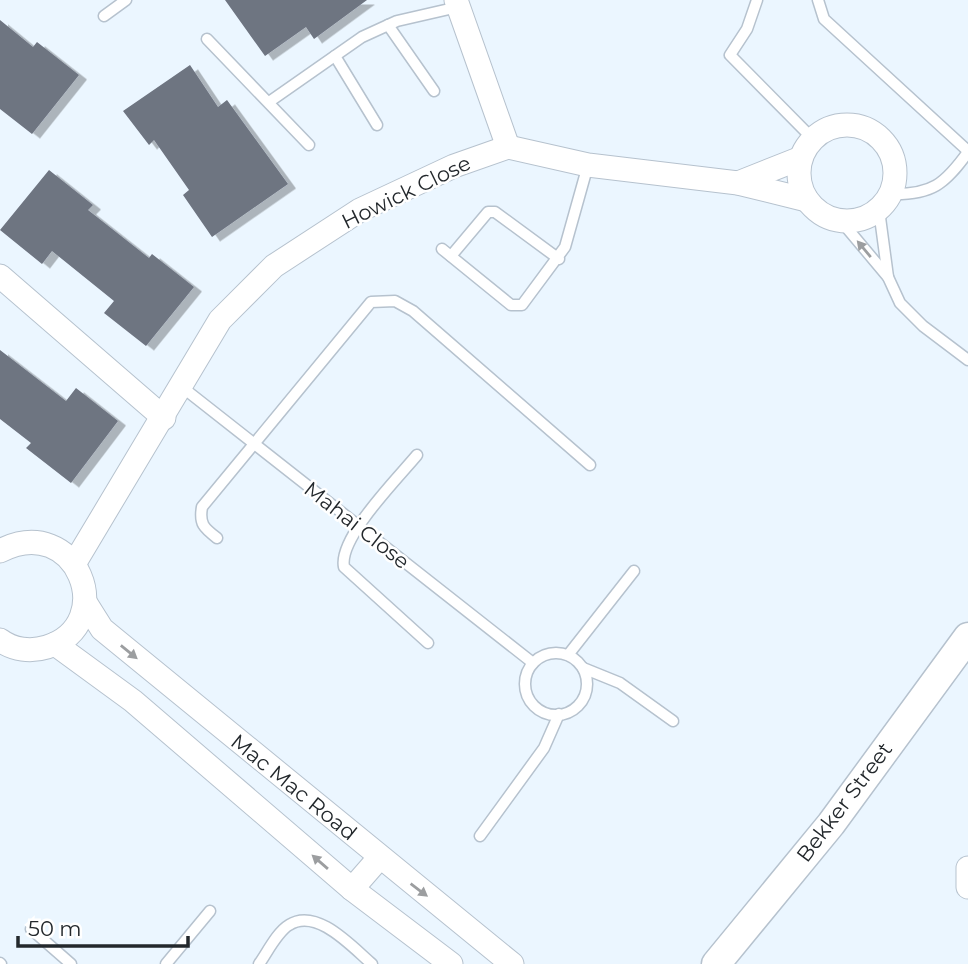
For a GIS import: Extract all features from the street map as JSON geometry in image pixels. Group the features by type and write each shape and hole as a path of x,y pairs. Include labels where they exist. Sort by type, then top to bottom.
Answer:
{"street":[{"path":"457,3 508,147 588,165 738,183 807,200"},
{"path":"738,183 807,149 832,127 855,125 875,134 890,150 896,172 885,202 861,219 841,221 822,214 807,200 800,181 807,149"},
{"name":"Howick Close","path":"74,564 183,387 220,320 274,266 360,210 454,166 508,147"},
{"path":"0,276 164,418"},
{"path":"0,551 13,544 32,541 50,544 74,564"},
{"name":"Mac Mac Road","path":"74,564 84,584 85,602 102,629 512,964"},
{"path":"1,644 20,649 38,649 55,644 69,634 80,619 85,602"},
{"name":"Bekker Street","path":"716,964 831,824 965,643"},
{"name":"Mac Mac Road","path":"55,644 132,701 352,889 451,964"},
{"path":"352,889 380,857"},
{"path":"968,868 968,887"}],"lane":[{"path":"104,16 126,0"},
{"path":"757,0 747,29 730,55 807,149"},
{"path":"818,0 824,19 968,152 954,171 928,191 885,202 888,277"},
{"path":"269,102 335,56 388,25 457,3"},
{"path":"388,25 434,92"},
{"path":"208,39 309,145"},
{"path":"335,56 377,125"},
{"path":"442,249 517,306 522,305 559,259 588,165"},
{"path":"451,256 488,212 495,212 559,259"},
{"path":"841,221 888,277 900,303 923,326 968,360"},
{"path":"217,538 203,527 200,519 202,507 371,302 381,300 395,301 413,310 435,327 590,465"},
{"name":"Mahai Close","path":"183,387 533,663"},
{"path":"417,455 358,526 343,554 344,567 428,643"},
{"path":"568,655 634,571"},
{"path":"559,715 537,708 525,687 533,663 549,653 568,655 583,668 620,683 673,721"},
{"path":"480,836 544,748 559,715 581,703 587,680 583,668"},
{"path":"166,964 210,911"},
{"path":"258,964 287,926 301,920 317,923 337,934 372,964"},
{"path":"31,929 71,964"}],"building":[{"path":"225,0 367,0 314,39 306,27 265,56"},
{"path":"0,20 33,47 37,42 79,75 32,134 0,109"},
{"path":"190,65 218,107 227,100 288,184 212,237 183,195 189,190 154,140 149,145 123,111"},
{"path":"49,170 93,205 88,210 149,258 152,254 194,287 146,346 104,313 114,301 52,251 42,264 0,230"},
{"path":"0,350 66,401 76,388 118,421 71,483 26,448 31,443 0,419"}]}
